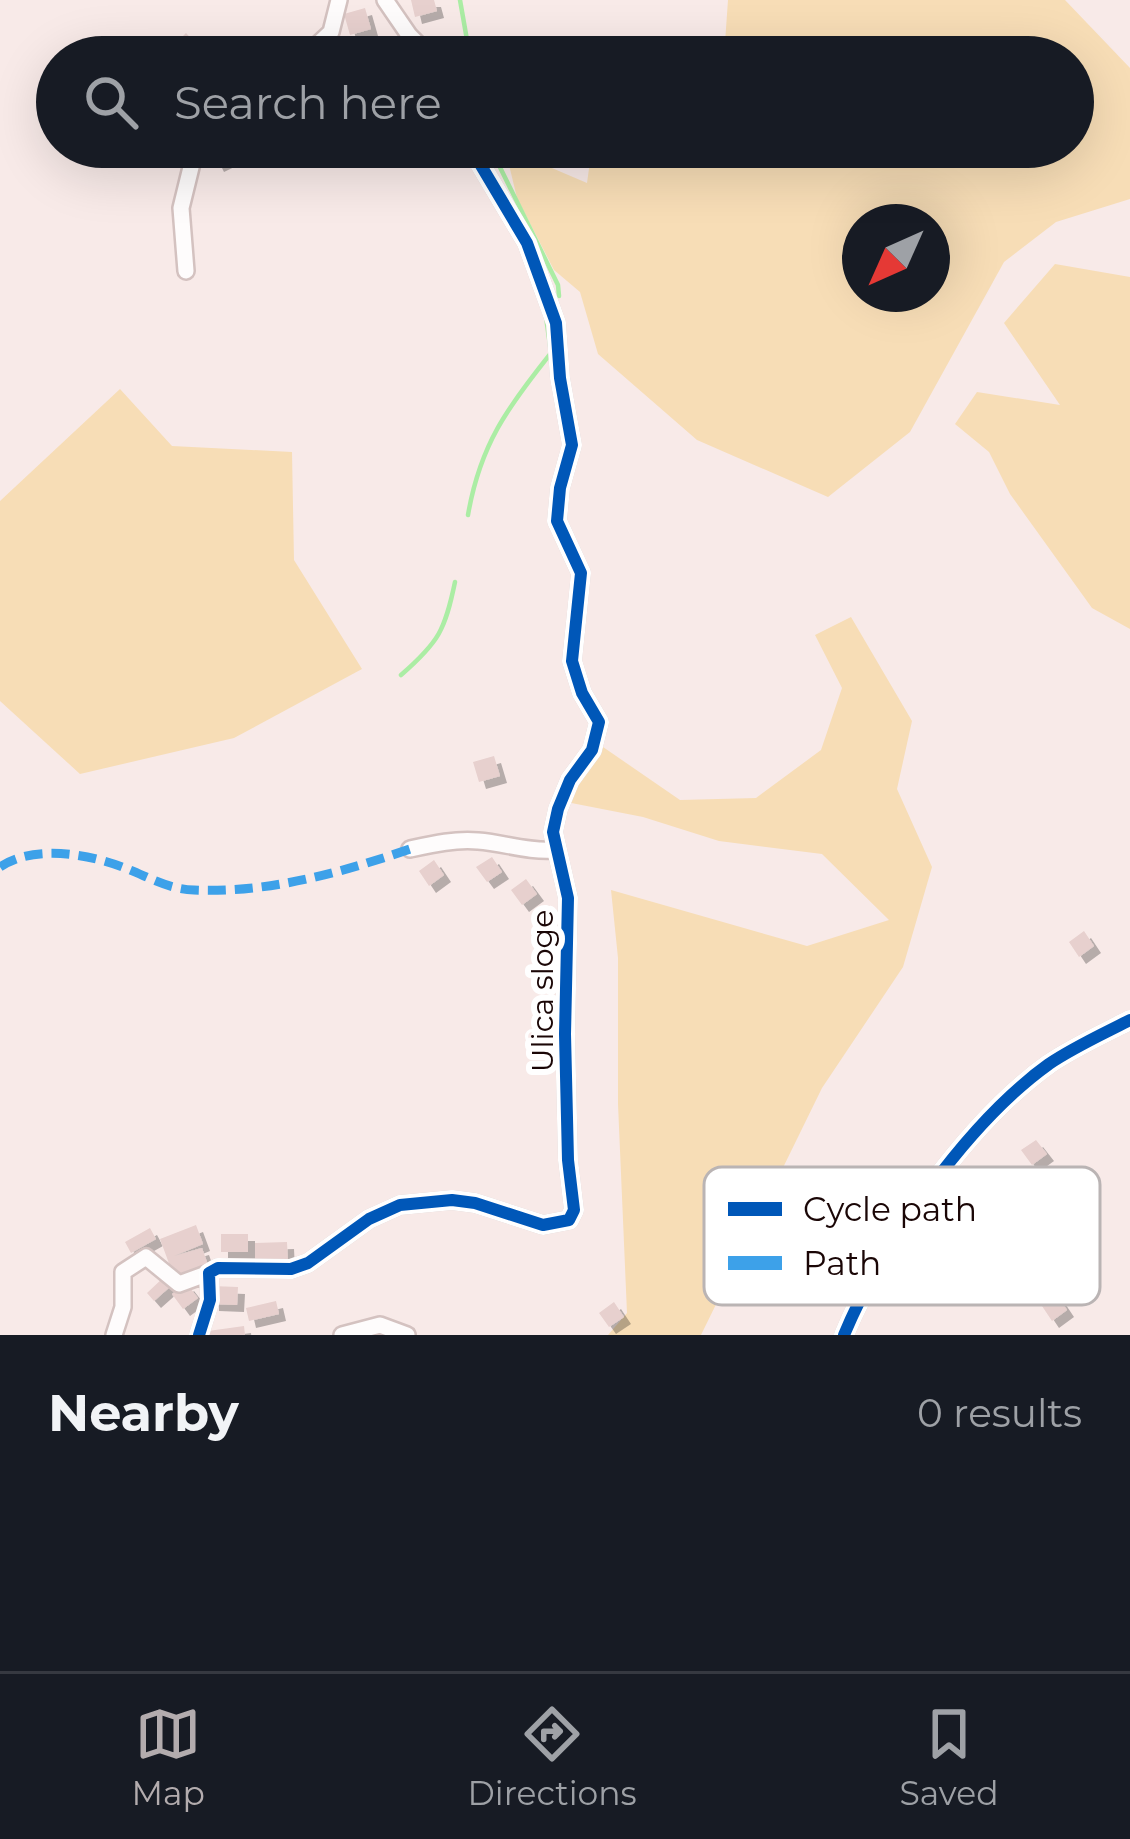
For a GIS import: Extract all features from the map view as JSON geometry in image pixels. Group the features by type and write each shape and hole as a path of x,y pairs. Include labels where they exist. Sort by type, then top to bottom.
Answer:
{"street":[{"path":"327,36 339,0"},
{"path":"385,0 410,36"},
{"path":"186,272 182,208 191,168"},
{"name":"Ulica sloge","path":"209,1274 218,1268 291,1269 308,1263 369,1219 400,1205 452,1200 475,1203 543,1225 569,1220 574,1210 565,1034 568,898 555,850 558,809 599,735 599,722 572,662 581,573 557,521 572,445 556,323 542,276 511,211 483,168"},
{"path":"410,849 458,840 555,850"},
{"path":"948,1167 998,1109 1047,1066 1130,1020"},
{"path":"114,1335 123,1307 123,1271 146,1258 178,1285 209,1274 210,1300 199,1335"},
{"path":"844,1335 859,1305"},
{"path":"341,1335 380,1325 407,1335"}],"shaded area":[{"path":"728,0 1065,0 1130,68 1130,199 1056,222 1004,262 910,432 828,497 697,440 598,354 580,292 554,270 517,198 510,168 552,168 587,183 589,168 1094,168 1094,36 725,36"},
{"path":"1055,264 1130,277 1130,629 1092,608 1010,494 989,452 955,424 977,392 1060,405 1004,323"},
{"path":"120,389 172,446 292,452 294,560 362,669 234,738 80,774 0,701 0,501"},
{"path":"851,617 912,721 897,789 932,867 903,967 822,1088 783,1167 704,1167 704,1305 716,1305 701,1335 608,1335 627,1313 618,1104 618,958 611,890 807,946 889,920 822,854 719,841 643,817 556,800 603,747 680,800 756,798 821,750 842,688 815,635"}],"building":[{"path":"411,0 434,0 437,11 415,17"},
{"path":"365,8 371,29 350,35 344,14"},
{"path":"494,756 500,776 479,782 473,762"},
{"path":"492,857 502,872 487,882 476,867"},
{"path":"434,860 444,875 429,886 419,871"},
{"path":"526,879 537,894 522,905 511,890"},
{"path":"1084,931 1094,946 1079,957 1069,942"},
{"path":"1036,1140 1047,1154 1032,1165 1021,1150"},
{"path":"196,1225 203,1244 174,1256 202,1248 208,1265 174,1277 160,1239"},
{"path":"150,1228 156,1239 131,1253 125,1242"},
{"path":"221,1234 248,1234 248,1252 221,1252"},
{"path":"287,1242 288,1262 255,1264 255,1243"},
{"path":"164,1277 172,1285 154,1301 147,1293"},
{"path":"187,1284 198,1298 183,1309 172,1294"},
{"path":"212,1286 238,1287 237,1305 212,1304"},
{"path":"276,1301 279,1314 249,1321 246,1308"},
{"path":"614,1302 624,1317 609,1327 599,1313"},
{"path":"1064,1305 1067,1310 1052,1321 1042,1306"},
{"path":"244,1326 245,1335 201,1332"}],"waterway":[{"path":"460,0 466,36"},
{"path":"500,168 558,285 559,296"},
{"path":"468,515 488,447 551,353 546,317"},
{"path":"401,675 438,634 455,582"}],"marked path":[{"path":"0,867 29,855 79,855 175,887 222,890 304,880 410,849"}],"cycle path":[{"path":"199,1335 210,1300 209,1273 218,1268 291,1269 308,1263 369,1219 400,1205 452,1200 475,1203 543,1225 569,1220 574,1210 565,1034 568,898 553,832 570,780 592,750 599,722 582,693 572,661 581,573 557,521 572,445 556,323 527,243 482,168"},
{"path":"946,1167 988,1118 1049,1064 1130,1020"},
{"path":"844,1335 858,1305"}]}
